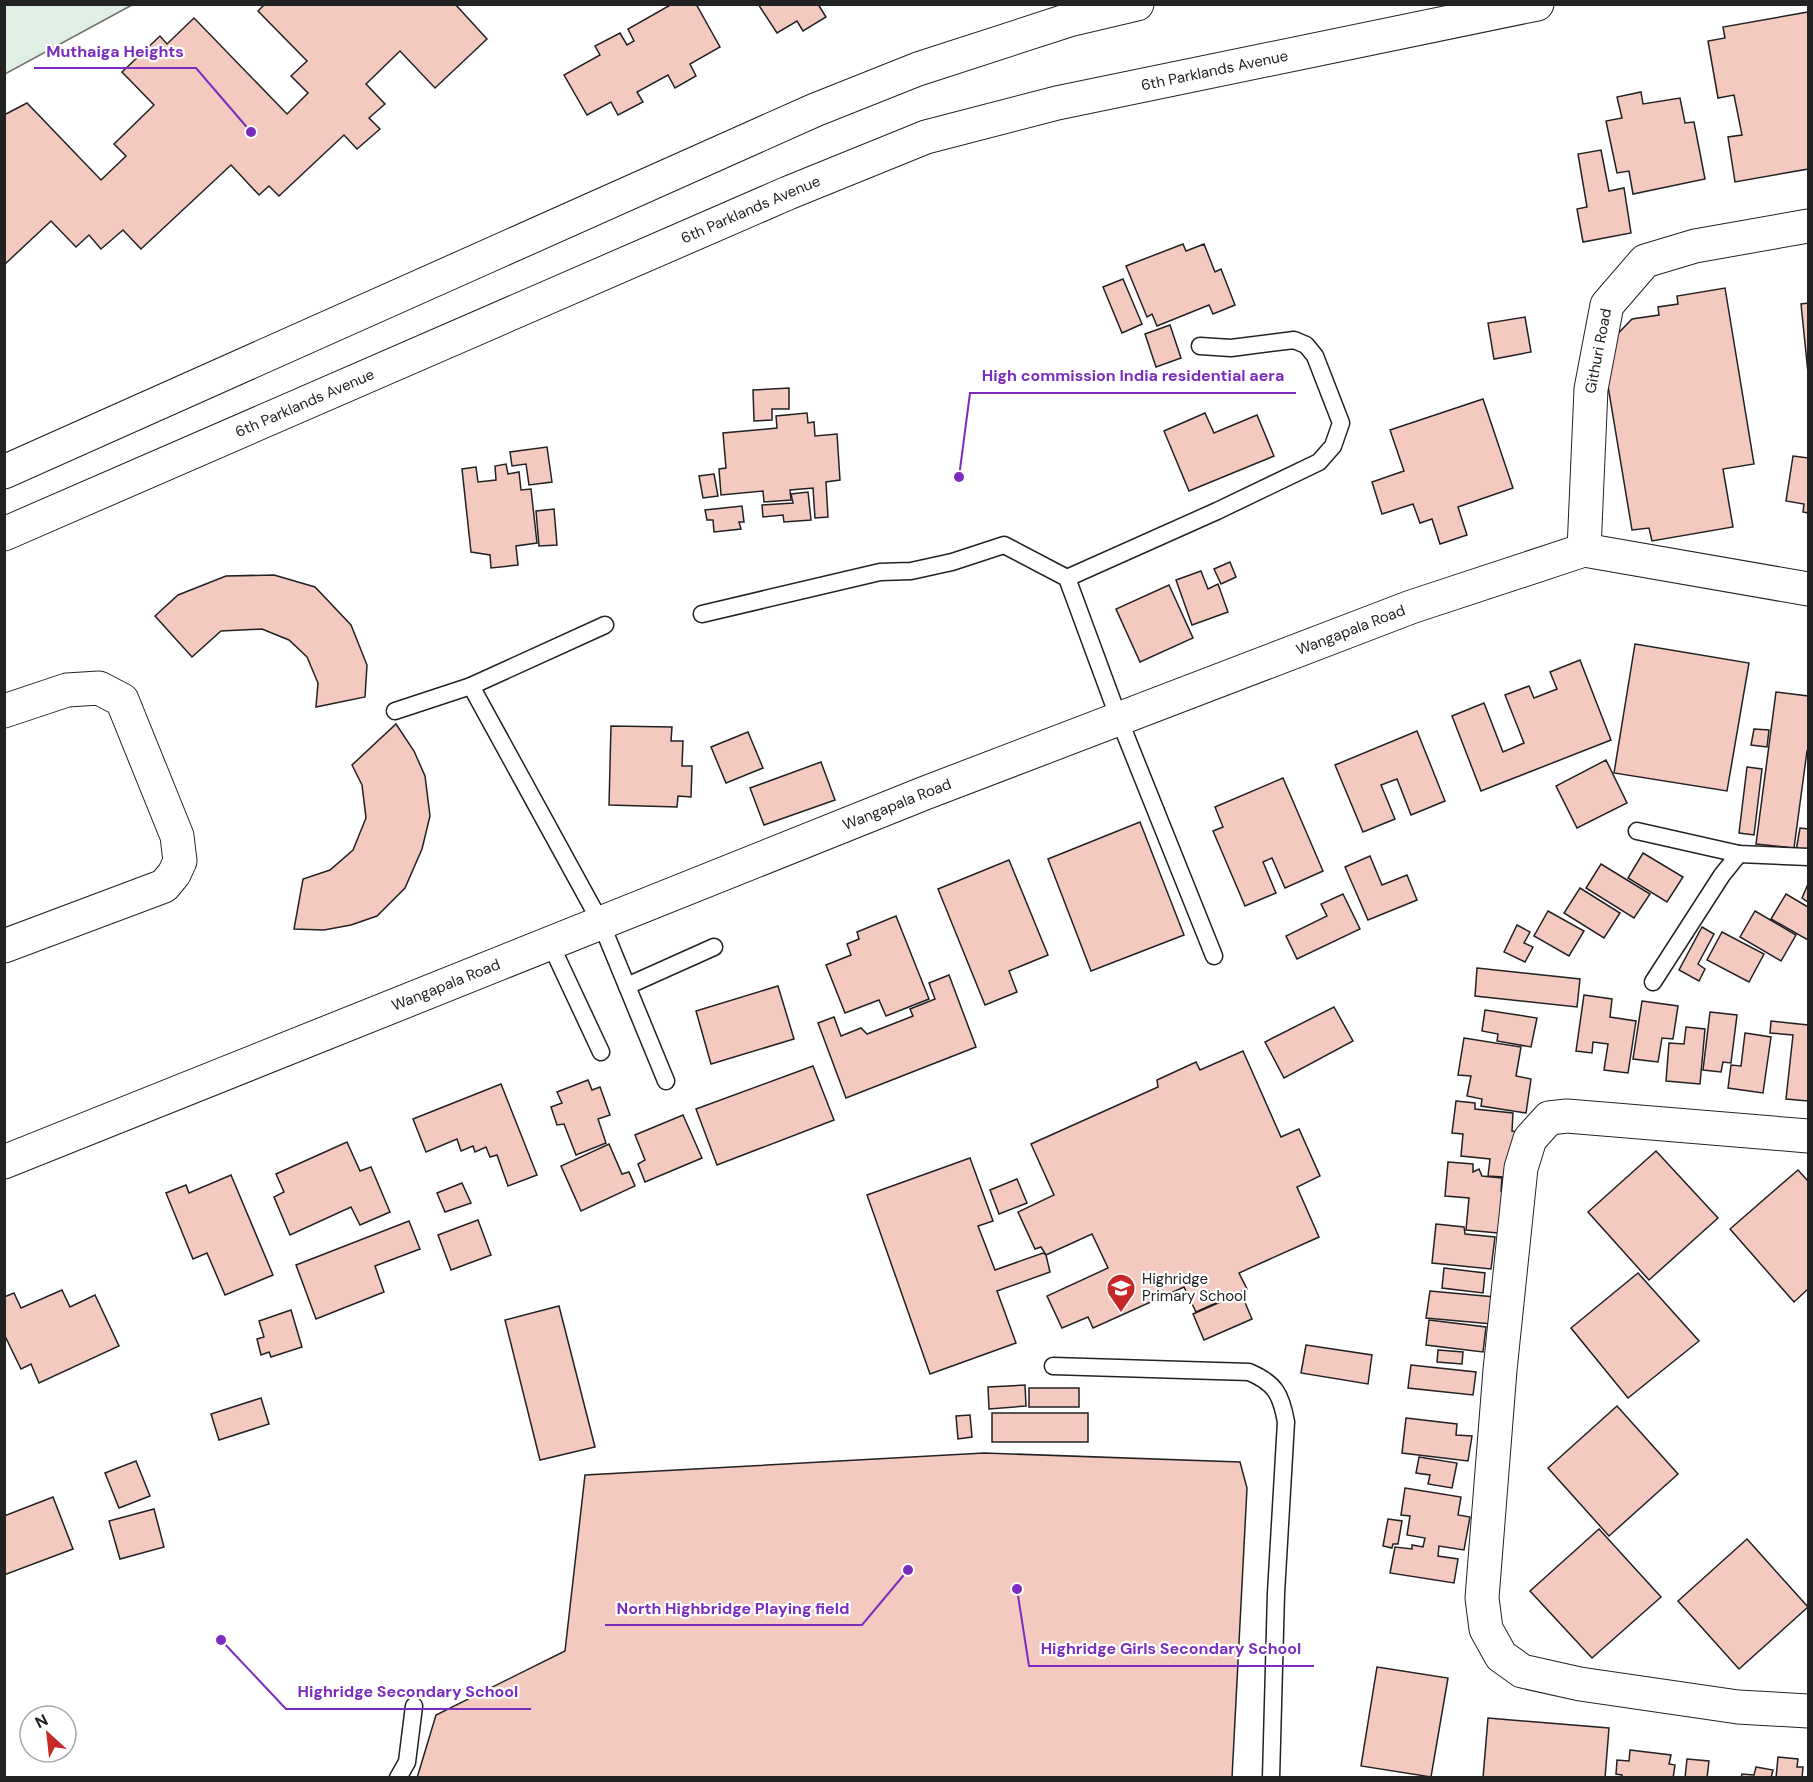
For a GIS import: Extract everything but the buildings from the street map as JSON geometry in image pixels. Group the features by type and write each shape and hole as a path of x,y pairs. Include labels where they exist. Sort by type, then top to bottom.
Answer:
{"street":[{"path":"4,472 815,110 929,66 1069,20 1137,4"},
{"name":"6th Parklands Avenue","path":"4,534 788,193 926,137 1057,103 1537,4"},
{"name":"Githuri Road","path":"1584,550 1591,389 1607,305 1645,261 1695,246 1809,226"},
{"name":"Wangapala Road","path":"4,1162 925,793 1411,607 1584,550 1809,589"},
{"path":"4,711 67,690 99,688 122,700 177,836 180,861 174,874 164,886 4,946"},
{"path":"1809,1136 1567,1116 1549,1118 1530,1139 1521,1168 1512,1243 1482,1598 1486,1629 1502,1656 1522,1671 1580,1684 1738,1707 1809,1711"}],"lane":[{"path":"1067,578 1217,511 1319,462 1332,446 1341,423 1315,356 1306,345 1294,340 1231,348 1200,346"},
{"path":"702,614 880,572 921,569 952,562 1004,545 1067,578 1119,718 1214,956"},
{"path":"395,711 471,686 605,625"},
{"path":"471,686 601,923 666,1081"},
{"path":"1637,831 1739,854 1809,857"},
{"path":"1653,982 1722,875 1739,854"},
{"path":"550,943 601,1052"},
{"path":"627,986 714,947"},
{"path":"1053,1366 1249,1372 1265,1379 1276,1389 1286,1422 1276,1593 1271,1778"},
{"path":"398,1778 407,1762 414,1706"}],"green space":[{"path":"5,4 132,4 132,5 5,74"}],"place":[{"name":"Muthaiga Heights","path":"251,132"},
{"name":"High commission India residential aera","path":"959,477"},
{"name":"Highridge Primary School","path":"1121,1314"},
{"name":"North Highbridge Playing field","path":"908,1570"},
{"name":"Highridge Girls Secondary School","path":"1017,1589"},
{"name":"Highridge Secondary School","path":"221,1640"}]}
